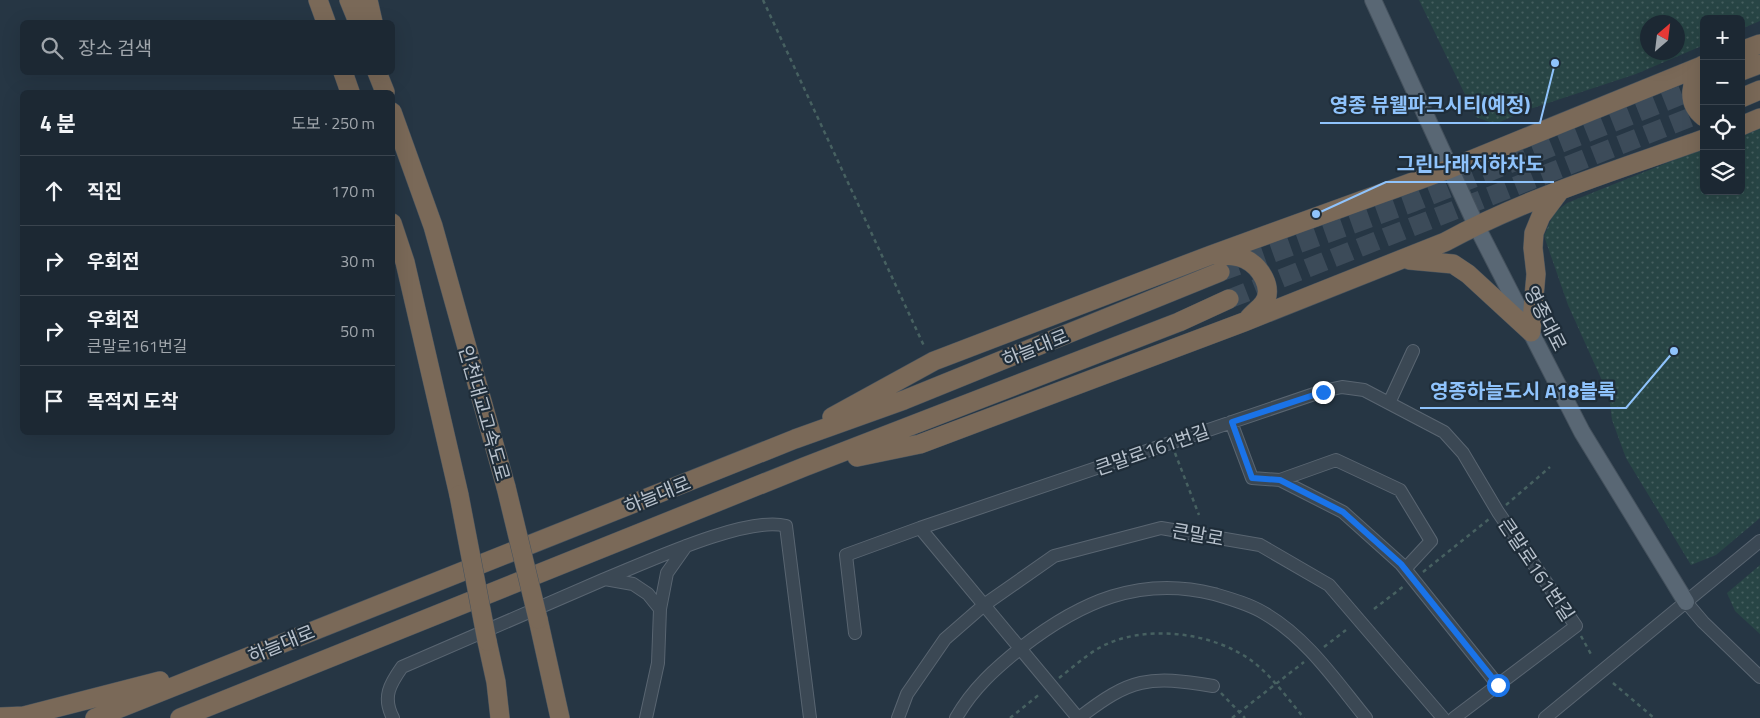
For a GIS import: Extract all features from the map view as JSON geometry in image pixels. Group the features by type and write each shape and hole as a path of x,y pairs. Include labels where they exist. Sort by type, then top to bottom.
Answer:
{"highway":[{"path":"318,0 325,20"},
{"path":"349,0 357,20"},
{"path":"368,0 373,20"},
{"path":"1745,50 1760,44"},
{"path":"1745,70 1760,64"},
{"path":"795,439 871,394 934,361 1211,255 1449,168 1700,67"},
{"path":"1700,71 1691,88 1692,98 1700,114"},
{"path":"344,75 349,90"},
{"path":"378,75 385,90"},
{"path":"383,75 386,90"},
{"path":"1745,96 1760,90"},
{"path":"1745,124 1760,118"},
{"name":"인천대교고속도로","path":"395,120 433,226 506,487 560,718"},
{"path":"804,467 920,444 1244,322 1444,242 1476,225 1559,191 1700,140"},
{"path":"1531,332 1536,274 1533,248 1534,233 1541,216 1559,191"},
{"name":"인천대교고속도로","path":"395,232 408,272 459,495 496,682 500,718"},
{"path":"1211,255 1234,255 1244,258 1256,266 1263,277 1268,288 1264,303 1244,322"},
{"path":"1400,259 1439,261 1453,264 1468,274 1531,332"},
{"name":"하늘대로","path":"95,718 795,439 904,400 1220,272"},
{"name":"하늘대로","path":"180,718 804,467 1069,366 1179,322 1229,299"},
{"path":"0,717 24,716 234,662"},
{"path":"204,718 251,690"}],"main road":[{"name":"영종대로","path":"1373,0 1476,225 1582,432 1686,602"}],"street":[{"path":"1389,403 1413,351"},
{"name":"큰말로161번길","path":"855,633 846,555 1232,422 1342,387 1364,390 1444,432 1463,453 1498,512 1576,626 1454,718"},
{"path":"1232,422 1252,478 1280,480 1343,512 1405,569 1498,685"},
{"path":"1280,480 1336,460 1400,490 1431,541 1405,569"},
{"path":"392,718 388,710 388,686 402,666 686,546 737,530 773,522 786,526 810,718"},
{"path":"920,528 1078,718 1117,691 1146,681 1172,679 1213,686"},
{"name":"큰말로","path":"898,718 907,694 945,639 984,605 1054,556 1161,528 1260,545 1329,586 1443,718"},
{"path":"1545,718 1760,541"},
{"path":"646,718 658,663 660,609 667,573 686,546"},
{"path":"605,579 633,584 648,594 660,609"},
{"path":"956,718 966,700 990,673 1048,627 1086,606 1124,592 1156,586 1195,589 1231,599 1263,612 1294,633 1314,654 1366,718"},
{"name":"영종대로","path":"1686,602 1709,628 1760,677"}],"path":[{"path":"763,0 924,346"},
{"path":"1171,443 1199,515"},
{"path":"1374,609 1414,580 1550,467"},
{"path":"1576,626 1592,656"},
{"path":"1232,718 1346,630"},
{"path":"1010,718 1100,648 1132,636 1163,634 1197,636 1224,645 1252,661 1276,684 1304,718"},
{"path":"1613,682 1654,718"},
{"path":"1213,686 1245,718"}],"green space":[{"path":"1419,0 1760,0 1760,21 1745,27 1745,15 1700,15 1700,47 1685,53 1685,15 1640,15 1640,60 1669,60 1636,74 1530,109 1495,124 1476,117"},
{"path":"1760,126 1760,518 1716,555 1691,565 1626,458 1612,420 1609,396 1568,305 1544,236 1554,213 1567,203 1700,150 1700,195 1745,195 1745,132"},
{"path":"1760,565 1760,634 1735,611 1727,593"}],"tunnel":[{"path":"1220,272 1414,202 1700,88"},
{"path":"1229,299 1700,114"}],"place":[{"name":"영종 뷰웰파크시티(예정)","path":"1555,63"},
{"name":"그린나래지하차도","path":"1316,214"},
{"name":"영종하늘도시 A18블록","path":"1674,351"}],"route":[{"path":"1323,392 1232,422 1252,478 1280,480 1343,512 1401,564 1498,685"}]}
